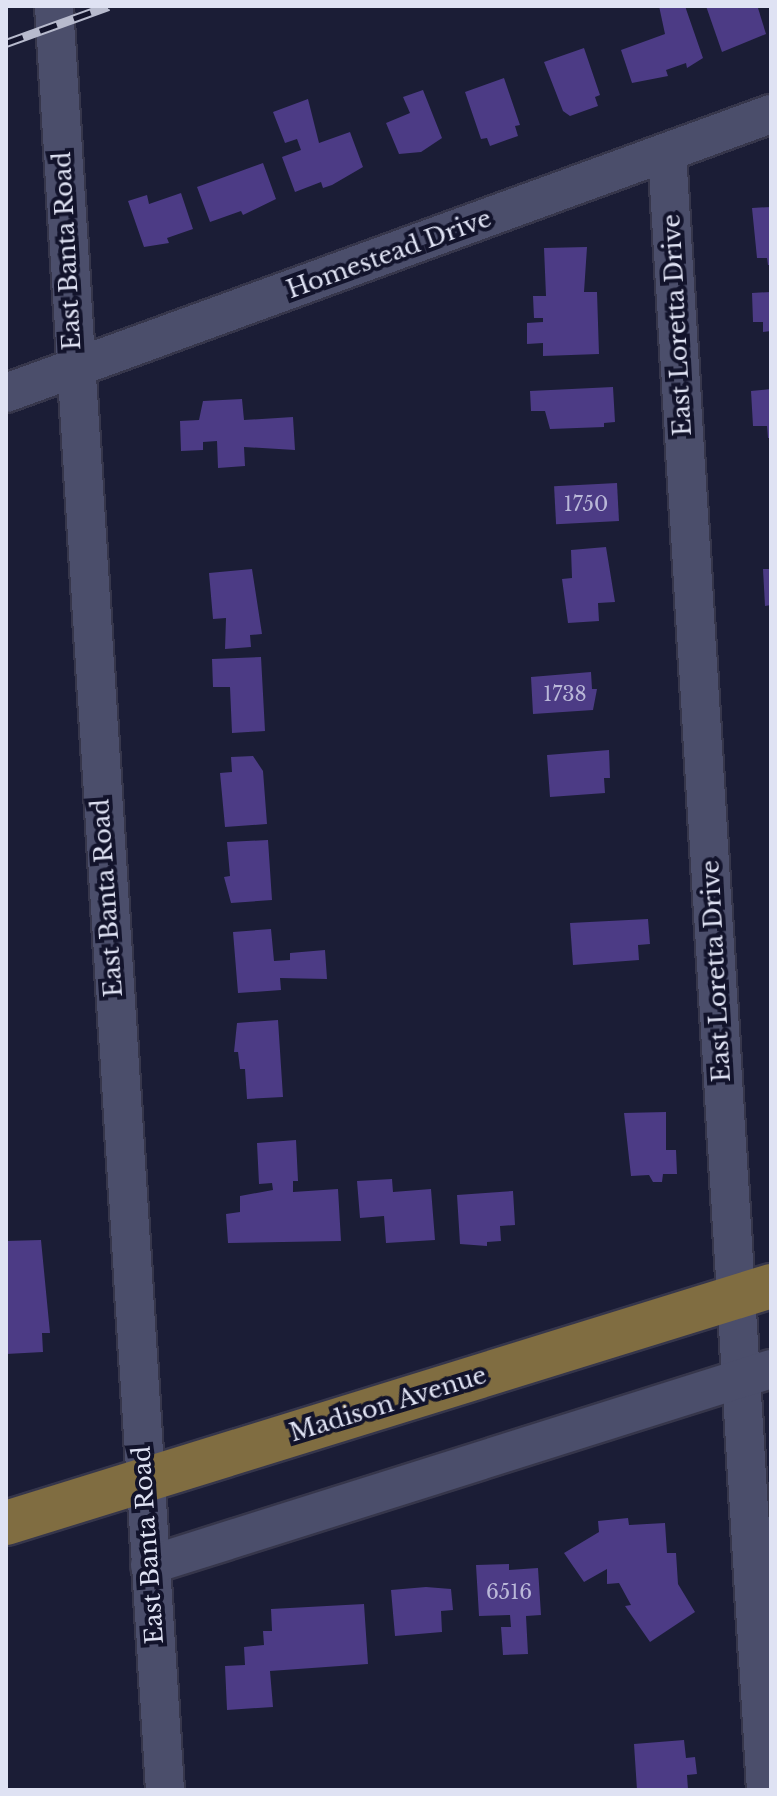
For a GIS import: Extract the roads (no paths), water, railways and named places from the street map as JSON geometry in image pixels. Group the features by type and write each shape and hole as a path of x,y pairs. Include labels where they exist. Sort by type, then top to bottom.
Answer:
{"main road":[{"name":"Madison Avenue","path":"6,1523 754,1291"}],"street":[{"name":"East Banta Road","path":"54,6 73,369 165,1790"},
{"name":"Homestead Drive","path":"6,393 771,114"},
{"name":"East Loretta Drive","path":"667,153 754,1291 766,1790"},
{"path":"150,1565 756,1374"}],"railway":[{"path":"6,43 108,6"}]}
